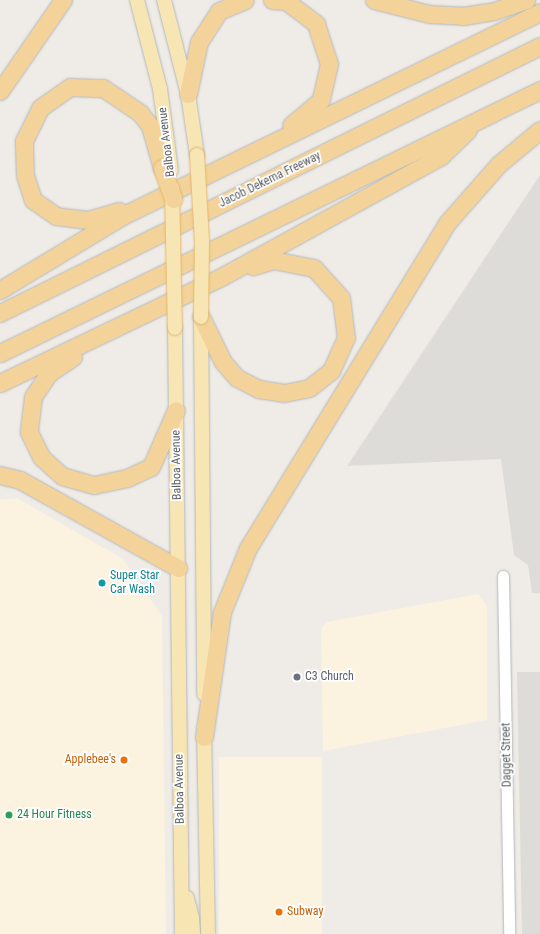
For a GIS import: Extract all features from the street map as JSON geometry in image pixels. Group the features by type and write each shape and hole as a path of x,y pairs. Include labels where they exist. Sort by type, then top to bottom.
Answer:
{"highway":[{"path":"0,91 63,0"},
{"path":"188,94 199,42 219,10 245,0"},
{"path":"272,0 286,1 316,24 329,64 321,100 272,141"},
{"path":"374,0 429,14 463,16 494,11 526,0"},
{"path":"0,290 122,216 165,200 272,141 540,12"},
{"name":"Jacob Dekema Freeway","path":"0,313 540,46"},
{"path":"70,87 104,88 140,113 146,121 166,169 165,200 88,220 56,216 33,200 25,175 24,141 40,108 70,87"},
{"path":"0,354 540,90"},
{"path":"0,383 223,276 441,156 479,120"},
{"path":"204,737 222,612 248,548 447,223 499,164 540,130"},
{"path":"201,317 223,362 237,378 258,389 284,393 309,388 331,370 346,338 341,298 314,268 273,260 223,276"},
{"path":"118,326 49,373 33,397 30,432 41,457 62,476 94,485 127,478 151,467 176,410"},
{"path":"0,474 20,480 178,568"}],"main road":[{"name":"Balboa Avenue","path":"137,0 160,89 166,169"},
{"name":"Balboa Avenue","path":"164,0 188,94 197,155 202,242 201,317 204,737 208,934"},
{"name":"Balboa Avenue","path":"165,200 176,328 178,722 182,934"},
{"path":"182,880 192,918 193,934"}],"street":[{"name":"Dagget Street","path":"503,576 509,934"}],"shaded area":[{"path":"540,175 540,593 532,593 528,565 514,555 501,459 347,466"},
{"path":"17,498 123,559 162,616 166,934 0,934 0,500"},
{"path":"478,594 487,606 487,720 323,751 321,629 327,622"},
{"path":"517,672 540,672 540,934 522,934"},
{"path":"219,757 322,757 322,934 219,934"}],"place":[{"name":"Super Star Car Wash","path":"102,583"},
{"name":"C3 Church","path":"297,677"},
{"name":"Applebee's","path":"124,760"},
{"name":"24 Hour Fitness","path":"9,815"},
{"name":"Subway","path":"279,912"}]}
